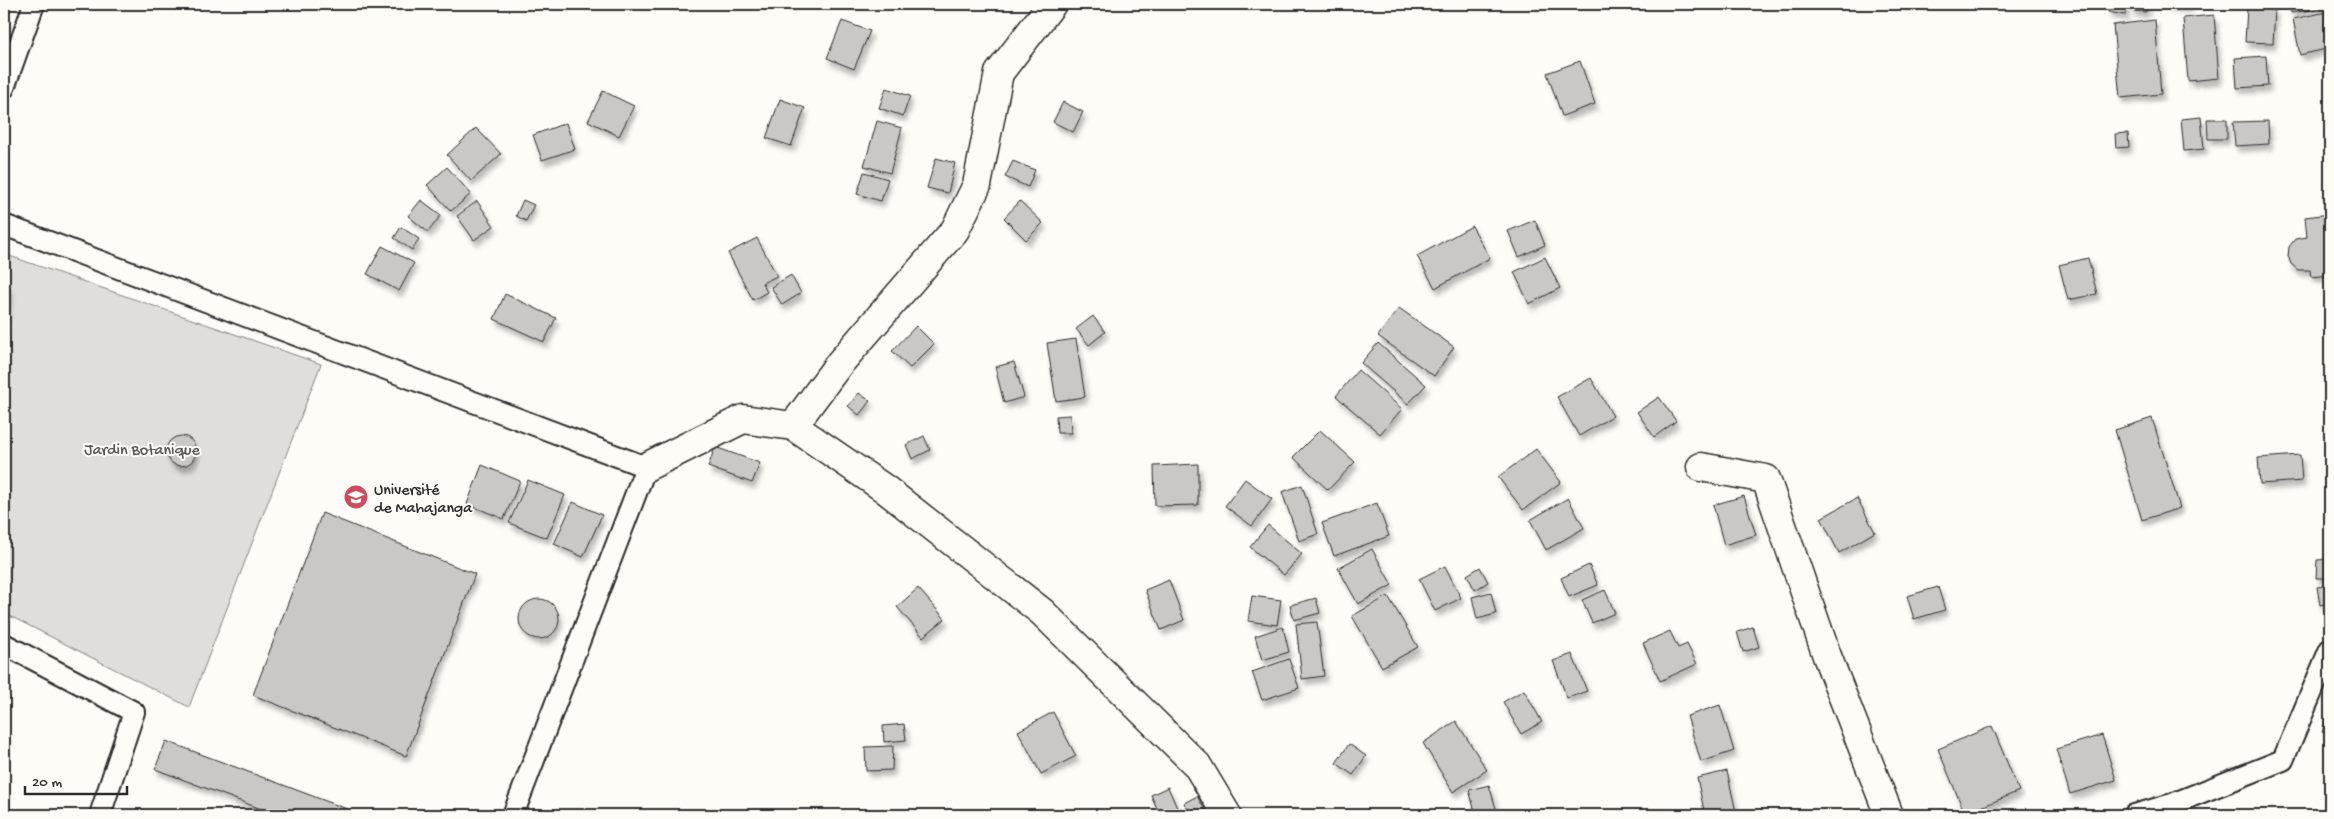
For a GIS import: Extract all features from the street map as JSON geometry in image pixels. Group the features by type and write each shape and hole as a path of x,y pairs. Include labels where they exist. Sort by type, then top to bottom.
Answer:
{"street":[{"path":"793,426 840,364 955,230 977,185 999,73 1052,4"},
{"path":"646,467 743,419 793,426 885,489 1042,612 1197,765 1227,815"},
{"path":"1701,467 1766,479 1827,656 1889,815"}],"lane":[{"path":"4,88 34,4"},
{"path":"4,226 646,467 512,815"},
{"path":"4,644 134,712 100,815"},
{"path":"2134,815 2172,804 2282,760 2330,648"}],"green space":[{"name":"Jardin Botanique","path":"4,254 321,364 189,707 4,613"}],"building":[{"path":"2109,4 2127,4 2125,15 2108,12"},
{"path":"2132,4 2147,4 2146,12 2132,11"},
{"path":"2167,4 2190,4 2190,7 2167,6"},
{"path":"2290,4 2323,4 2323,8 2291,13"},
{"path":"2247,8 2275,10 2273,43 2245,42"},
{"path":"2327,12 2330,24 2330,48 2300,55 2293,19"},
{"path":"2214,15 2219,78 2188,81 2183,18"},
{"path":"2155,20 2161,94 2120,98 2113,25"},
{"path":"842,21 870,31 854,69 827,58"},
{"path":"2266,56 2268,86 2237,88 2235,58"},
{"path":"1580,61 1595,104 1562,116 1547,73"},
{"path":"886,88 910,96 903,116 879,108"},
{"path":"603,91 634,106 619,136 588,121"},
{"path":"780,99 805,108 791,146 766,138"},
{"path":"1063,102 1083,112 1073,132 1053,122"},
{"path":"2201,117 2204,149 2184,151 2181,119"},
{"path":"2207,119 2227,119 2227,139 2208,139"},
{"path":"877,121 902,128 890,173 864,166"},
{"path":"2268,121 2269,144 2235,146 2233,122"},
{"path":"566,123 575,149 542,160 533,135"},
{"path":"476,128 501,154 471,181 447,155"},
{"path":"2128,133 2129,147 2116,148 2115,134"},
{"path":"936,158 955,163 948,193 927,188"},
{"path":"1013,161 1035,170 1028,187 1005,177"},
{"path":"447,167 471,194 451,211 427,185"},
{"path":"864,172 888,179 881,201 857,194"},
{"path":"421,200 441,215 428,232 408,216"},
{"path":"523,200 534,205 526,221 516,216"},
{"path":"477,201 494,226 474,240 457,216"},
{"path":"1020,201 1043,223 1026,240 1004,218"},
{"path":"2330,214 2330,275 2311,277 2310,270 2298,270 2291,264 2288,256 2289,247 2295,239 2307,237 2305,217"},
{"path":"1535,220 1545,245 1519,257 1508,231"},
{"path":"1472,226 1490,258 1435,288 1417,256"},
{"path":"401,227 419,239 412,250 394,238"},
{"path":"757,238 777,276 762,283 767,292 753,300 728,253"},
{"path":"382,246 414,263 399,291 367,274"},
{"path":"1545,257 1560,288 1529,304 1514,272"},
{"path":"2088,258 2097,294 2068,300 2059,265"},
{"path":"791,275 801,293 782,305 771,287"},
{"path":"4,288 10,289 5,315 4,315"},
{"path":"505,294 556,318 544,342 494,319"},
{"path":"1399,308 1454,347 1434,376 1378,336"},
{"path":"1093,316 1105,332 1089,345 1076,329"},
{"path":"916,326 934,344 910,368 892,351"},
{"path":"1076,339 1085,397 1056,401 1047,343"},
{"path":"1378,343 1426,385 1408,404 1361,363"},
{"path":"1014,362 1024,397 1004,403 995,367"},
{"path":"1358,370 1402,409 1380,434 1336,396"},
{"path":"1591,378 1613,416 1579,436 1557,397"},
{"path":"859,393 870,401 859,415 848,406"},
{"path":"1659,397 1676,421 1654,437 1637,412"},
{"path":"1070,415 1071,433 1057,433 1056,416"},
{"path":"2152,418 2180,508 2142,520 2115,430"},
{"path":"1320,430 1355,462 1328,490 1293,457"},
{"path":"181,436 192,440 196,451 192,462 181,466 170,462 166,451 170,440"},
{"path":"924,436 930,450 912,459 906,445"},
{"path":"715,447 760,463 752,483 708,467"},
{"path":"1536,449 1561,482 1523,510 1498,477"},
{"path":"2300,455 2302,481 2260,484 2258,458"},
{"path":"1198,464 1198,505 1155,506 1154,466"},
{"path":"482,465 520,481 504,519 467,504"},
{"path":"1245,479 1272,499 1252,526 1225,506"},
{"path":"528,480 565,495 547,538 509,523"},
{"path":"1302,485 1318,534 1299,541 1282,492"},
{"path":"1744,496 1756,535 1724,545 1713,505"},
{"path":"1568,498 1584,528 1546,550 1530,520"},
{"path":"1857,498 1875,532 1839,553 1821,518"},
{"path":"573,502 602,515 583,557 554,544"},
{"path":"1377,503 1389,536 1334,556 1322,523"},
{"path":"322,513 475,574 406,756 253,695"},
{"path":"1268,525 1302,554 1284,575 1250,547"},
{"path":"1372,549 1392,585 1358,604 1338,568"},
{"path":"2330,559 2330,578 2316,578 2317,560"},
{"path":"1589,565 1598,585 1569,597 1561,578"},
{"path":"1445,566 1461,598 1435,611 1419,579"},
{"path":"1480,567 1488,582 1475,590 1467,575"},
{"path":"1169,580 1184,620 1161,630 1145,590"},
{"path":"2330,585 2330,603 2320,605 2317,587"},
{"path":"1938,587 1945,610 1914,619 1907,596"},
{"path":"918,588 945,619 923,637 897,607"},
{"path":"1605,590 1615,613 1592,623 1582,600"},
{"path":"1491,592 1496,614 1477,619 1472,597"},
{"path":"1252,596 1281,600 1277,625 1248,621"},
{"path":"1388,596 1418,647 1382,667 1352,616"},
{"path":"1316,598 1320,613 1294,620 1290,605"},
{"path":"539,599 553,605 559,619 553,633 539,639 525,633 519,619 525,605"},
{"path":"1317,622 1324,676 1302,679 1296,624"},
{"path":"1283,627 1289,652 1262,660 1255,636"},
{"path":"1753,627 1759,647 1743,652 1737,632"},
{"path":"1670,631 1678,648 1687,644 1697,664 1660,681 1643,643"},
{"path":"1572,654 1587,691 1567,698 1553,661"},
{"path":"1289,659 1299,688 1262,700 1252,672"},
{"path":"1524,690 1542,722 1521,734 1503,702"},
{"path":"1720,705 1734,751 1701,762 1687,716"},
{"path":"1053,712 1076,756 1041,774 1018,731"},
{"path":"2327,717 2330,718 2330,735 2322,732"},
{"path":"1456,721 1487,770 1453,792 1423,743"},
{"path":"904,724 906,740 884,742 883,726"},
{"path":"1992,726 2019,791 1965,814 1938,749"},
{"path":"2102,735 2116,780 2070,794 2056,749"},
{"path":"166,741 363,815 277,815 155,769"},
{"path":"1349,744 1366,756 1353,775 1336,763"},
{"path":"893,746 892,770 866,771 865,747"},
{"path":"1727,771 1736,812 1721,815 1705,815 1697,778"},
{"path":"1489,785 1498,815 1476,815 1469,790"},
{"path":"1168,787 1180,815 1160,815 1151,795"},
{"path":"1197,796 1208,815 1191,815 1184,803"},
{"path":"791,810 806,815 789,815"}],"place":[{"name":"Université de Mahajanga","path":"356,497"}]}
